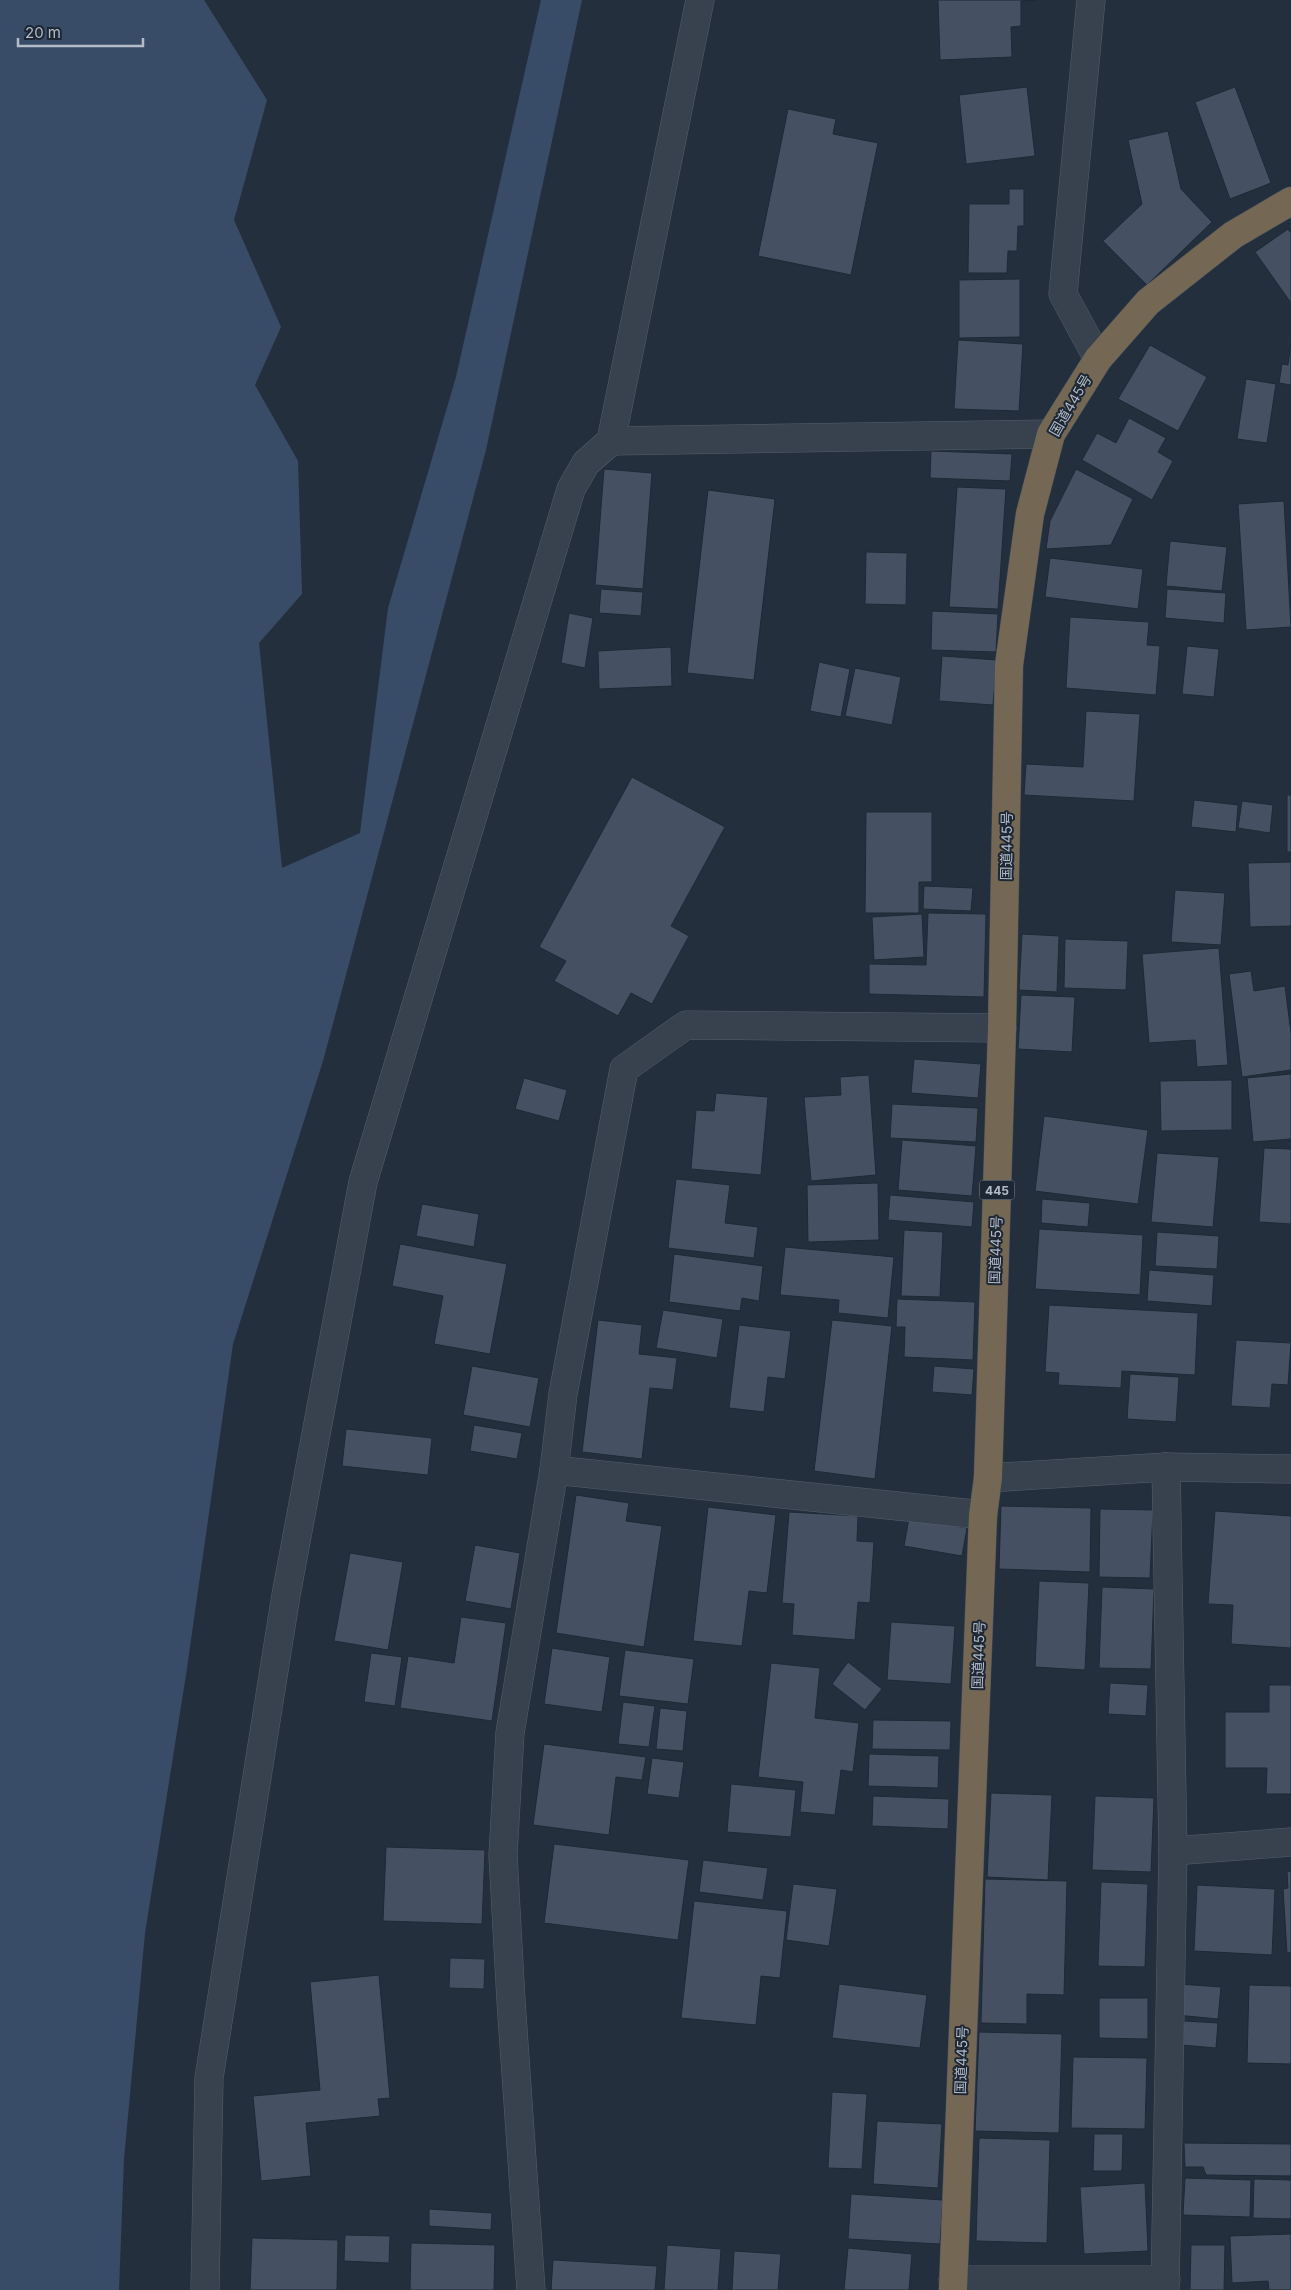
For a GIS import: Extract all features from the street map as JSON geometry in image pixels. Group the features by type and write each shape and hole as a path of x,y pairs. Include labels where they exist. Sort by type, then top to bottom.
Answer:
{"highway":[{"name":"国道445号","path":"953,2285 983,1515 988,1478 1002,1028 1009,665 1030,514 1051,434 1098,359 1148,302 1233,235 1291,201"}],"street":[{"path":"205,2290 208,2078 286,1595 364,1182 571,489 586,463 611,441 700,0"},
{"path":"1091,0 1063,294 1098,359"},
{"path":"611,441 1051,434"},
{"path":"531,2290 503,1855 510,1733 554,1470 562,1394 624,1069 686,1025 1002,1028"},
{"path":"988,1478 1166,1467 1291,1469"},
{"path":"953,2285 1166,2285 1173,1851 1166,1467"},
{"path":"554,1470 983,1515"},
{"path":"1173,1851 1291,1842"}],"water":[{"path":"0,0 204,0 267,100 234,220 281,327 255,385 298,461 302,594 259,643 282,868 360,833 388,608 456,377 541,0 582,0 486,450 323,1061 233,1344 186,1675 145,1933 124,2159 119,2290 0,2290"}],"building":[{"path":"938,0 1036,0 1021,1 1021,26 1011,27 1012,57 940,60"},
{"path":"1027,87 1035,156 966,164 959,95"},
{"path":"1235,87 1271,183 1230,199 1195,102"},
{"path":"788,109 836,119 833,134 878,143 851,275 758,256"},
{"path":"1168,131 1181,189 1212,222 1147,285 1103,241 1142,204 1128,140"},
{"path":"1009,189 1024,189 1024,226 1018,226 1017,251 1008,251 1007,273 968,273 969,204 1009,204"},
{"path":"1288,229 1291,233 1291,303 1255,252"},
{"path":"1020,279 1020,337 959,338 959,280"},
{"path":"958,340 1023,344 1019,411 954,409"},
{"path":"1291,342 1291,385 1279,383 1282,364 1288,365"},
{"path":"1150,345 1207,377 1178,431 1118,399"},
{"path":"1246,379 1276,384 1267,443 1237,439"},
{"path":"1129,418 1166,438 1158,452 1173,461 1152,500 1082,460 1097,433 1116,443"},
{"path":"931,451 1012,454 1010,481 930,478"},
{"path":"604,469 652,473 643,589 595,585"},
{"path":"1076,469 1133,499 1111,545 1046,549 1050,521"},
{"path":"957,487 1006,489 998,609 949,607"},
{"path":"708,490 775,499 754,680 687,673"},
{"path":"1284,501 1291,627 1246,630 1238,504"},
{"path":"1170,541 1227,547 1222,591 1166,586"},
{"path":"866,552 907,553 906,605 865,604"},
{"path":"1050,558 1143,569 1138,609 1045,597"},
{"path":"601,589 643,592 641,616 599,613"},
{"path":"1167,589 1226,593 1224,623 1165,618"},
{"path":"932,611 998,614 996,652 931,650"},
{"path":"569,613 593,618 585,668 561,663"},
{"path":"1070,617 1149,622 1147,645 1160,646 1156,695 1066,688"},
{"path":"1187,646 1219,649 1214,697 1182,694"},
{"path":"671,647 672,686 599,689 598,651"},
{"path":"942,656 997,660 993,705 939,701"},
{"path":"819,662 850,669 841,717 810,711"},
{"path":"855,668 901,677 892,725 845,716"},
{"path":"1086,711 1140,714 1134,801 1024,795 1026,764 1083,767"},
{"path":"632,777 725,827 671,926 689,936 652,1004 631,993 618,1016 554,981 566,961 539,947"},
{"path":"1287,795 1291,795 1291,852 1287,852"},
{"path":"1194,800 1238,805 1236,832 1191,827"},
{"path":"1242,801 1273,805 1270,833 1238,828"},
{"path":"866,812 932,812 932,882 919,882 919,913 865,913"},
{"path":"1291,862 1291,926 1250,927 1248,863"},
{"path":"924,886 973,888 971,911 923,909"},
{"path":"1175,890 1225,893 1221,945 1171,942"},
{"path":"928,913 986,914 984,997 869,994 869,964 926,965"},
{"path":"922,914 924,957 874,960 872,917"},
{"path":"1022,934 1059,936 1057,992 1019,990"},
{"path":"1065,939 1128,941 1126,990 1064,988"},
{"path":"1219,948 1228,1065 1197,1067 1195,1040 1149,1043 1142,954"},
{"path":"1251,971 1254,991 1285,986 1291,1033 1291,1070 1242,1077 1229,974"},
{"path":"1021,995 1075,997 1072,1052 1018,1049"},
{"path":"914,1059 981,1064 978,1098 911,1093"},
{"path":"1291,1074 1291,1139 1253,1142 1247,1078"},
{"path":"869,1075 876,1175 811,1181 804,1097 841,1095 840,1077"},
{"path":"524,1078 567,1090 559,1121 515,1109"},
{"path":"1232,1080 1232,1130 1161,1131 1160,1081"},
{"path":"716,1093 768,1097 761,1175 691,1169 696,1110 714,1111"},
{"path":"892,1104 978,1108 976,1142 890,1138"},
{"path":"1044,1116 1148,1130 1138,1204 1035,1191"},
{"path":"902,1140 976,1146 972,1196 898,1190"},
{"path":"1264,1148 1291,1149 1291,1224 1259,1222"},
{"path":"1157,1153 1219,1157 1213,1227 1151,1222"},
{"path":"676,1179 730,1185 725,1223 758,1227 754,1258 668,1248"},
{"path":"878,1183 879,1240 808,1242 807,1185"},
{"path":"890,1195 974,1202 972,1227 888,1220"},
{"path":"1042,1199 1090,1203 1088,1227 1041,1223"},
{"path":"422,1204 479,1214 474,1247 416,1236"},
{"path":"1039,1229 1143,1235 1140,1295 1035,1289"},
{"path":"904,1230 943,1232 940,1297 901,1296"},
{"path":"1157,1232 1219,1236 1217,1269 1155,1266"},
{"path":"400,1244 507,1264 490,1354 434,1344 443,1296 392,1286"},
{"path":"785,1247 894,1257 888,1318 838,1313 839,1300 780,1295"},
{"path":"674,1254 763,1266 759,1301 742,1298 740,1311 669,1302"},
{"path":"1149,1270 1214,1275 1212,1306 1147,1301"},
{"path":"897,1299 975,1302 973,1360 904,1357 905,1327 896,1327"},
{"path":"1049,1305 1198,1313 1195,1375 1122,1371 1121,1388 1058,1385 1059,1373 1045,1372"},
{"path":"663,1310 723,1319 717,1358 656,1348"},
{"path":"598,1320 642,1325 639,1354 677,1358 673,1390 650,1388 642,1459 582,1452"},
{"path":"832,1320 892,1326 875,1479 814,1471"},
{"path":"739,1325 791,1331 785,1379 768,1377 764,1412 729,1408"},
{"path":"1236,1340 1291,1343 1288,1385 1272,1384 1270,1408 1231,1406"},
{"path":"472,1366 539,1378 530,1427 463,1415"},
{"path":"934,1366 974,1369 972,1395 932,1392"},
{"path":"1130,1374 1179,1377 1176,1422 1127,1419"},
{"path":"474,1425 522,1433 517,1459 470,1451"},
{"path":"346,1429 432,1438 428,1475 342,1466"},
{"path":"576,1495 629,1503 626,1521 662,1526 644,1647 556,1633"},
{"path":"1001,1506 1091,1508 1090,1572 999,1569"},
{"path":"708,1507 776,1515 767,1593 749,1591 742,1646 693,1641"},
{"path":"1100,1509 1153,1510 1150,1578 1099,1577"},
{"path":"1215,1511 1291,1516 1291,1648 1231,1644 1233,1605 1208,1604"},
{"path":"789,1512 858,1516 857,1541 874,1542 870,1603 858,1602 855,1640 792,1635 794,1604 782,1603"},
{"path":"909,1518 967,1528 962,1556 904,1546"},
{"path":"475,1545 520,1553 511,1609 465,1601"},
{"path":"350,1553 403,1562 388,1650 334,1641"},
{"path":"1039,1581 1089,1583 1085,1670 1035,1667"},
{"path":"1102,1587 1154,1589 1151,1669 1099,1668"},
{"path":"461,1617 506,1623 492,1721 400,1708 408,1656 454,1663"},
{"path":"891,1622 955,1626 951,1684 887,1680"},
{"path":"552,1648 610,1657 602,1712 544,1704"},
{"path":"625,1650 694,1659 688,1704 619,1696"},
{"path":"371,1653 402,1657 395,1706 364,1702"},
{"path":"848,1662 882,1689 865,1710 832,1684"},
{"path":"771,1663 820,1668 815,1718 859,1723 853,1772 841,1770 835,1815 800,1812 803,1782 758,1777"},
{"path":"1110,1683 1148,1685 1146,1716 1108,1714"},
{"path":"1269,1685 1291,1685 1291,1794 1266,1794 1267,1768 1225,1768 1225,1712 1269,1712"},
{"path":"623,1702 655,1706 649,1747 618,1744"},
{"path":"660,1708 687,1711 683,1751 656,1749"},
{"path":"873,1720 951,1721 950,1750 872,1749"},
{"path":"544,1744 646,1757 642,1780 616,1777 609,1835 533,1825"},
{"path":"869,1754 939,1756 938,1788 868,1786"},
{"path":"652,1758 684,1762 679,1798 647,1794"},
{"path":"731,1784 796,1790 791,1837 727,1832"},
{"path":"991,1793 1052,1795 1048,1880 987,1877"},
{"path":"873,1796 949,1799 948,1829 872,1826"},
{"path":"1095,1796 1154,1798 1151,1872 1092,1870"},
{"path":"554,1844 689,1860 678,1940 544,1923"},
{"path":"386,1847 485,1850 482,1924 383,1921"},
{"path":"703,1860 768,1868 763,1900 699,1892"},
{"path":"1291,1871 1291,1952 1287,1953 1283,1889 1288,1888 1287,1872"},
{"path":"985,1879 1067,1881 1064,1995 1027,1994 1027,2024 981,2023"},
{"path":"1101,1882 1148,1884 1145,1967 1098,1966"},
{"path":"793,1884 837,1889 829,1946 786,1940"},
{"path":"1197,1885 1275,1889 1272,1955 1194,1951"},
{"path":"694,1901 787,1911 780,1978 761,1976 756,2025 681,2018"},
{"path":"450,1958 485,1959 484,1989 449,1988"},
{"path":"379,1975 390,2098 378,2099 380,2116 306,2123 311,2176 261,2181 253,2096 320,2090 310,1982"},
{"path":"839,1984 927,1995 920,2048 832,2038"},
{"path":"1179,1984 1221,1987 1218,2019 1177,2015"},
{"path":"1249,1985 1291,1986 1291,2064 1247,2063"},
{"path":"1099,1998 1148,1998 1148,2039 1099,2038"},
{"path":"1184,2021 1218,2023 1216,2048 1182,2045"},
{"path":"979,2032 1062,2034 1059,2133 975,2131"},
{"path":"1073,2057 1147,2058 1145,2129 1071,2128"},
{"path":"832,2092 867,2094 862,2169 828,2168"},
{"path":"877,2121 942,2124 938,2188 873,2184"},
{"path":"1094,2134 1123,2134 1122,2171 1093,2171"},
{"path":"979,2138 1050,2140 1047,2243 976,2241"},
{"path":"1184,2143 1291,2144 1291,2176 1206,2175 1203,2167 1185,2167"},
{"path":"1185,2178 1251,2180 1250,2217 1183,2215"},
{"path":"1254,2179 1291,2180 1291,2219 1253,2218"},
{"path":"1145,2183 1148,2251 1084,2254 1080,2187"},
{"path":"851,2194 943,2200 940,2244 848,2239"},
{"path":"429,2209 492,2213 491,2230 429,2226"},
{"path":"1291,2234 1291,2290 1269,2290 1268,2281 1232,2283 1230,2236"},
{"path":"345,2235 390,2236 389,2263 344,2261"},
{"path":"252,2238 338,2240 337,2290 250,2290"},
{"path":"411,2243 495,2245 494,2290 410,2290"},
{"path":"667,2245 721,2249 718,2290 664,2290"},
{"path":"1191,2245 1225,2245 1224,2290 1190,2290"},
{"path":"848,2248 912,2254 909,2290 844,2290"},
{"path":"734,2251 781,2254 778,2290 732,2290"},
{"path":"553,2260 657,2266 655,2290 551,2290"}]}
